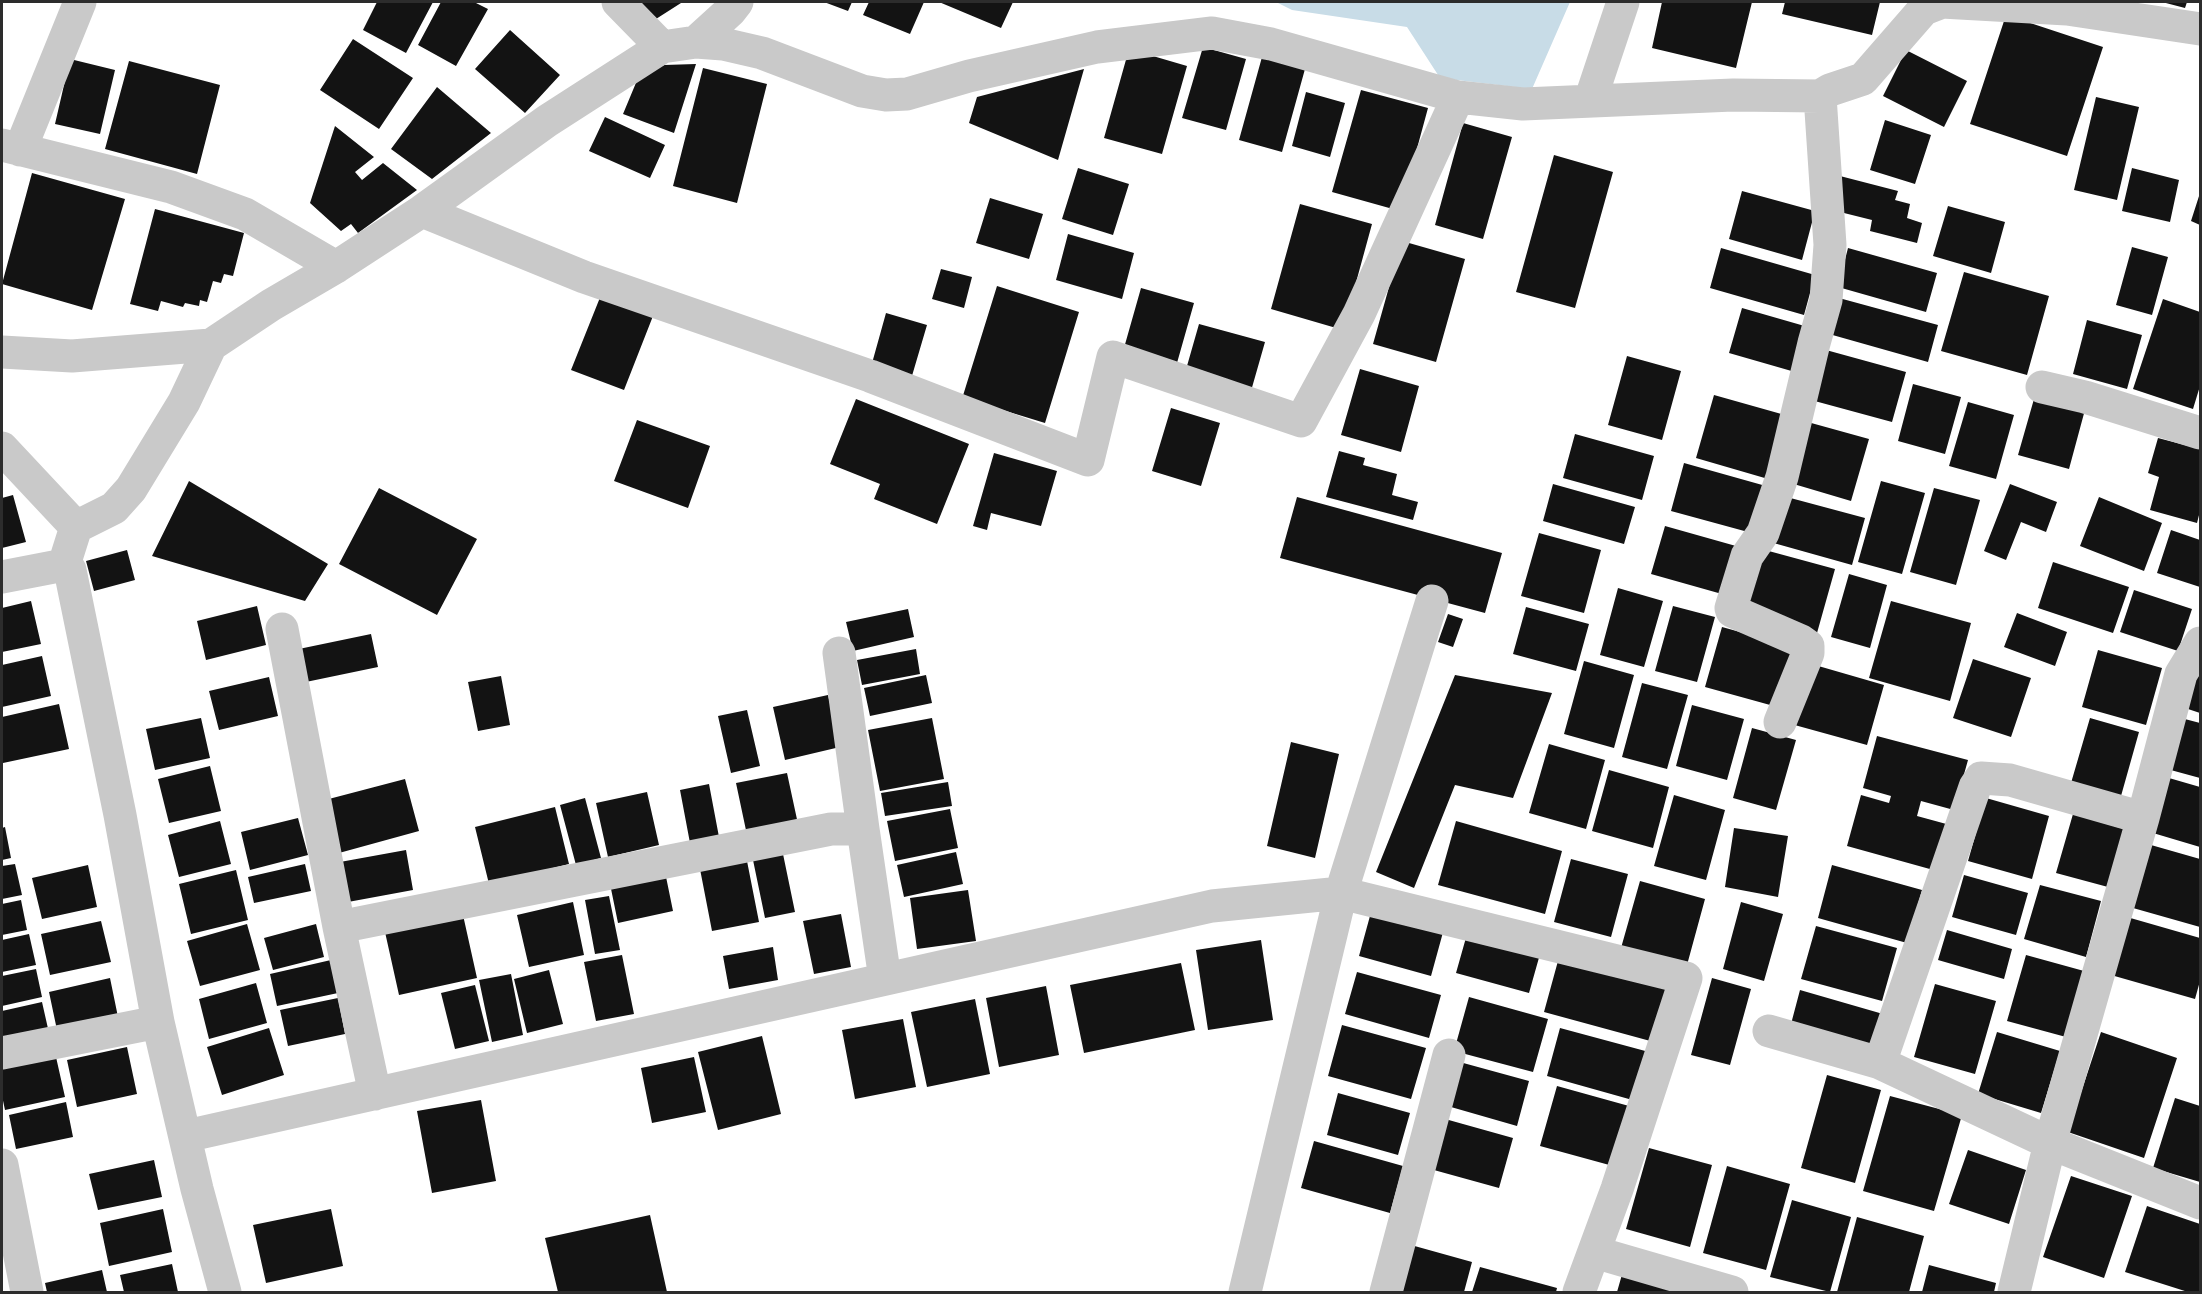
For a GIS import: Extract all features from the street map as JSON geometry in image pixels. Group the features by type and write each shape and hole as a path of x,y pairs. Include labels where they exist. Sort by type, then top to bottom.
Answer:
{"street":[{"path":"80,2 10,147 171,187 245,214 336,267"},
{"path":"618,2 662,47"},
{"path":"696,42 737,2"},
{"path":"1590,101 1623,2"},
{"path":"2,352 72,356 211,345 272,304 336,267 422,211 547,122 662,47 696,42 762,53 862,91 886,95 907,94 969,76 1097,47 1212,33 1271,44 1458,97 1523,104 1733,95 1820,96 1830,90 1863,79 1924,9 1942,2 2191,18"},
{"path":"1780,722 1808,653 1808,646 1732,611 1731,608 1747,556 1763,533 1782,477 1814,343 1827,300 1830,245 1820,96"},
{"path":"422,211 584,277 870,376 1088,460 1113,357 1301,421 1359,314 1458,97"},
{"path":"64,565 76,527 114,508 131,489 184,402 211,345"},
{"path":"2042,387 2085,397 2200,432"},
{"path":"2,448 76,527"},
{"path":"2,577 64,565"},
{"path":"64,565 70,570 120,815 158,1022 197,1189 225,1293"},
{"path":"1245,1293 1341,893 1432,601"},
{"path":"282,629 339,927 375,1094"},
{"path":"2014,1293 2050,1143 2143,818 2181,674 2200,643"},
{"path":"839,654 885,980"},
{"path":"1880,1063 1975,787 1981,778 2010,780 2143,818"},
{"path":"339,927 831,829 863,829"},
{"path":"186,1136 1212,906 1341,893 1686,978 1579,1293"},
{"path":"2,1053 158,1022"},
{"path":"1769,1031 1880,1063 2050,1143 2200,1203"},
{"path":"1386,1293 1449,1055"},
{"path":"2,1165 27,1293"},
{"path":"1594,1252 1732,1293"}],"water":[{"path":"1276,2 1570,2 1532,89 1440,78 1407,27 1292,10"}],"building":[{"path":"377,2 433,2 406,53 363,30"},
{"path":"441,2 474,2 488,9 456,66 418,45"},
{"path":"629,2 680,2 681,3 645,26"},
{"path":"824,2 852,2 848,11"},
{"path":"869,2 924,2 910,34 863,15"},
{"path":"939,2 1013,2 1001,28"},
{"path":"1662,2 1752,2 1736,68 1652,48"},
{"path":"1785,2 1880,2 1872,35 1782,14"},
{"path":"2162,2 2187,2 2185,8"},
{"path":"2006,15 2103,47 2067,156 1970,124"},
{"path":"510,30 560,75 525,113 475,69"},
{"path":"353,39 413,78 379,129 320,90"},
{"path":"1203,47 1246,59 1226,130 1182,118"},
{"path":"1129,49 1187,66 1162,154 1104,138"},
{"path":"1906,50 1967,81 1944,127 1883,96"},
{"path":"1262,57 1305,69 1282,152 1239,140"},
{"path":"70,59 115,70 100,134 55,124"},
{"path":"129,61 220,85 197,174 105,149"},
{"path":"696,64 674,133 623,114 638,78 664,65"},
{"path":"703,68 767,84 737,203 673,186"},
{"path":"1084,69 1058,160 969,123 977,97"},
{"path":"437,87 491,133 432,179 391,149"},
{"path":"1361,90 1428,108 1400,211 1332,192"},
{"path":"1306,92 1345,103 1330,157 1292,146"},
{"path":"2096,97 2139,107 2117,200 2074,190"},
{"path":"605,117 665,145 650,178 589,151"},
{"path":"1885,120 1931,135 1915,184 1870,170"},
{"path":"1463,123 1512,137 1483,239 1435,225"},
{"path":"335,126 374,157 355,172 362,180 383,163 417,190 358,233 351,224 341,231 310,203"},
{"path":"1554,155 1613,172 1575,308 1516,292"},
{"path":"1078,168 1129,184 1113,235 1062,219"},
{"path":"2132,168 2179,180 2170,222 2122,211"},
{"path":"32,173 125,199 92,310 2,284"},
{"path":"1840,176 1898,191 1895,200 1910,204 1907,218 1922,223 1917,243 1870,231 1872,220 1832,210"},
{"path":"1742,191 1815,211 1802,260 1729,239"},
{"path":"2200,193 2200,225 2191,221"},
{"path":"990,198 1043,214 1029,259 976,243"},
{"path":"1300,204 1372,224 1343,330 1271,309"},
{"path":"1948,206 2005,222 1991,273 1933,256"},
{"path":"155,209 244,233 233,276 224,274 221,283 213,281 207,302 200,300 199,306 185,303 183,307 161,301 158,311 130,304"},
{"path":"1068,234 1134,253 1122,299 1056,280"},
{"path":"1402,241 1465,259 1436,362 1373,344"},
{"path":"2132,247 2168,257 2152,315 2116,305"},
{"path":"1721,248 1815,275 1804,315 1710,288"},
{"path":"1848,248 1937,273 1926,312 1838,287"},
{"path":"941,269 972,277 964,308 932,299"},
{"path":"1964,272 2049,296 2027,375 1941,351"},
{"path":"997,286 1079,312 1045,423 983,404 961,402"},
{"path":"1141,288 1194,303 1175,370 1122,355"},
{"path":"601,295 653,316 624,390 571,370"},
{"path":"1839,298 1938,325 1928,362 1829,334"},
{"path":"2163,299 2200,312 2200,386 2193,409 2133,389"},
{"path":"1742,308 1808,327 1795,372 1729,353"},
{"path":"886,313 927,325 909,386 869,374"},
{"path":"2087,320 2142,335 2127,389 2073,374"},
{"path":"1199,324 1265,342 1251,391 1185,373"},
{"path":"1826,350 1906,372 1892,422 1811,400"},
{"path":"1627,356 1681,371 1662,440 1608,425"},
{"path":"1360,369 1419,386 1401,452 1341,435"},
{"path":"1913,384 1961,397 1945,454 1898,441"},
{"path":"2036,392 2086,406 2069,469 2018,455"},
{"path":"1714,395 1792,417 1775,481 1696,458"},
{"path":"856,399 969,444 937,524 874,499 880,484 830,464"},
{"path":"1968,402 2014,415 1996,479 1949,466"},
{"path":"1171,408 1220,423 1201,486 1152,471"},
{"path":"637,420 710,446 688,508 614,481"},
{"path":"1804,421 1869,439 1851,501 1787,482"},
{"path":"1575,434 1654,456 1642,500 1563,478"},
{"path":"2158,438 2200,449 2200,511 2197,523 2150,510 2159,477 2148,473"},
{"path":"1339,451 1365,458 1363,465 1397,474 1392,495 1418,502 1413,520 1326,497"},
{"path":"994,453 1057,471 1041,526 991,513 987,530 973,526"},
{"path":"1684,463 1773,488 1759,535 1671,511"},
{"path":"189,481 328,564 305,601 152,556"},
{"path":"1881,481 1925,493 1902,574 1858,562"},
{"path":"1553,484 1635,507 1624,544 1543,521"},
{"path":"2010,484 2057,502 2046,532 2021,522 2006,560 1984,551"},
{"path":"379,488 477,539 437,615 339,564"},
{"path":"1934,488 1980,500 1956,585 1910,572"},
{"path":"13,495 26,542 2,548 2,498"},
{"path":"1783,496 1865,518 1852,565 1770,542"},
{"path":"1297,497 1502,553 1485,613 1280,558"},
{"path":"2099,497 2162,523 2144,571 2080,546"},
{"path":"1665,526 1743,548 1729,596 1651,574"},
{"path":"2171,530 2200,540 2200,587 2157,573"},
{"path":"1539,533 1601,550 1584,613 1521,596"},
{"path":"1754,547 1835,569 1817,633 1737,610"},
{"path":"127,550 135,580 94,591 86,561"},
{"path":"2053,562 2129,587 2113,633 2038,608"},
{"path":"1849,574 1887,585 1870,648 1831,637"},
{"path":"1618,588 1663,601 1644,667 1600,655"},
{"path":"2134,590 2192,609 2178,651 2120,632"},
{"path":"31,601 41,644 2,652 2,608"},
{"path":"1891,601 1971,623 1950,701 1869,678"},
{"path":"257,606 266,645 206,660 197,621"},
{"path":"1673,606 1715,617 1697,682 1655,671"},
{"path":"1526,607 1589,624 1576,671 1513,654"},
{"path":"908,609 914,637 853,651 846,622"},
{"path":"2017,613 2067,632 2055,666 2004,647"},
{"path":"1448,614 1463,619 1453,647 1438,642"},
{"path":"1722,627 1798,648 1781,708 1705,687"},
{"path":"371,634 378,667 301,683 294,650"},
{"path":"916,649 920,674 862,685 857,660"},
{"path":"2098,650 2162,668 2146,725 2082,707"},
{"path":"42,656 51,696 2,707 2,665"},
{"path":"1973,659 2031,678 2011,737 1953,718"},
{"path":"1584,661 1634,675 1614,748 1564,734"},
{"path":"1808,663 1884,685 1867,745 1791,724"},
{"path":"2194,673 2200,675 2200,713 2182,707"},
{"path":"926,675 932,703 870,716 864,688"},
{"path":"1455,675 1552,693 1513,798 1455,785 1414,888 1376,872"},
{"path":"501,676 510,725 478,731 468,682"},
{"path":"269,677 278,716 219,730 209,691"},
{"path":"1642,683 1688,695 1667,769 1622,757"},
{"path":"828,695 840,747 785,760 773,707"},
{"path":"59,704 69,749 3,763 2,717"},
{"path":"1692,705 1744,719 1727,780 1676,766"},
{"path":"747,710 760,766 731,773 718,716"},
{"path":"201,718 210,758 155,770 146,729"},
{"path":"932,718 944,779 880,791 868,730"},
{"path":"2090,718 2139,732 2121,796 2071,783"},
{"path":"2181,718 2200,723 2200,778 2167,769"},
{"path":"1752,728 1796,740 1776,810 1733,798"},
{"path":"1877,736 1968,760 1954,810 1921,801 1917,816 1950,825 1937,871 1847,846 1861,795 1889,803 1891,796 1863,788"},
{"path":"1291,742 1339,754 1315,858 1267,846"},
{"path":"1549,744 1605,760 1586,829 1529,813"},
{"path":"210,766 221,811 169,823 158,779"},
{"path":"1609,770 1669,787 1653,848 1592,831"},
{"path":"787,773 798,824 747,835 736,783"},
{"path":"2169,778 2200,787 2200,847 2153,833"},
{"path":"405,779 419,831 339,853 325,800"},
{"path":"948,782 952,806 885,816 881,793"},
{"path":"709,784 719,837 690,843 680,790"},
{"path":"647,792 659,845 608,857 596,803"},
{"path":"1674,795 1725,810 1706,880 1654,866"},
{"path":"585,798 601,858 576,865 560,805"},
{"path":"1986,798 2049,816 2032,879 1968,861"},
{"path":"555,807 569,864 489,884 475,827"},
{"path":"950,809 958,848 895,861 887,821"},
{"path":"2073,814 2124,829 2108,887 2056,873"},
{"path":"298,818 308,855 250,870 241,832"},
{"path":"220,821 231,864 179,877 168,835"},
{"path":"1456,821 1562,851 1545,914 1438,885"},
{"path":"5,827 11,858 2,860 2,828"},
{"path":"1734,828 1788,836 1778,897 1725,887"},
{"path":"2151,845 2200,859 2200,927 2133,908"},
{"path":"406,850 413,890 348,902 340,862"},
{"path":"956,852 963,884 904,897 897,865"},
{"path":"783,854 795,912 765,918 753,860"},
{"path":"1571,859 1628,874 1611,937 1554,922"},
{"path":"747,861 759,922 712,931 700,869"},
{"path":"15,864 22,895 2,899 2,866"},
{"path":"305,864 311,891 254,903 248,877"},
{"path":"88,865 97,907 42,919 32,878"},
{"path":"1832,865 1922,890 1907,943 1818,918"},
{"path":"664,867 673,911 618,923 609,879"},
{"path":"236,870 248,920 191,934 179,884"},
{"path":"1964,875 2028,893 2016,935 1952,917"},
{"path":"1640,881 1705,899 1687,965 1621,948"},
{"path":"2040,885 2101,901 2086,957 2024,939"},
{"path":"968,890 976,941 917,949 910,898"},
{"path":"609,896 620,950 595,954 585,900"},
{"path":"21,900 27,930 2,935 2,904"},
{"path":"573,902 584,955 529,967 517,915"},
{"path":"1741,902 1783,914 1764,981 1723,969"},
{"path":"1373,905 1445,925 1431,976 1359,956"},
{"path":"841,914 851,967 814,974 803,921"},
{"path":"463,915 477,978 399,995 385,932"},
{"path":"2120,915 2200,938 2200,981 2195,999 2104,973"},
{"path":"101,921 111,962 50,975 41,934"},
{"path":"247,924 260,970 200,986 187,941"},
{"path":"316,924 324,957 273,970 264,938"},
{"path":"1816,926 1897,948 1882,1001 1801,979"},
{"path":"1469,927 1542,947 1529,993 1456,973"},
{"path":"1947,930 2012,949 2004,979 1938,960"},
{"path":"29,934 36,965 2,972 2,940"},
{"path":"1261,940 1273,1020 1208,1030 1196,950"},
{"path":"773,947 778,980 729,989 723,956"},
{"path":"1561,950 1671,980 1654,1042 1544,1012"},
{"path":"622,955 634,1014 596,1021 584,962"},
{"path":"2026,955 2084,971 2066,1037 2007,1021"},
{"path":"331,960 338,993 277,1006 270,974"},
{"path":"1181,963 1195,1030 1084,1053 1070,985"},
{"path":"36,969 42,997 2,1006 2,976"},
{"path":"549,970 563,1024 527,1033 514,979"},
{"path":"1357,972 1441,995 1429,1038 1345,1014"},
{"path":"511,974 523,1035 492,1042 479,980"},
{"path":"110,978 118,1017 57,1030 49,992"},
{"path":"1712,978 1751,989 1730,1065 1691,1055"},
{"path":"256,983 267,1023 209,1039 199,999"},
{"path":"1935,984 1996,1001 1975,1074 1914,1057"},
{"path":"475,985 489,1041 455,1049 441,993"},
{"path":"1046,986 1059,1055 999,1067 986,998"},
{"path":"1800,990 1883,1014 1874,1047 1791,1024"},
{"path":"1469,997 1548,1019 1533,1072 1454,1051"},
{"path":"338,998 345,1034 288,1046 280,1010"},
{"path":"975,999 990,1074 927,1087 911,1012"},
{"path":"42,1002 49,1033 2,1043 2,1011"},
{"path":"903,1019 916,1087 855,1099 842,1030"},
{"path":"1342,1025 1426,1048 1411,1099 1328,1076"},
{"path":"269,1028 284,1075 222,1095 207,1047"},
{"path":"1560,1028 1649,1052 1636,1101 1547,1076"},
{"path":"1997,1032 2060,1051 2041,1113 1978,1094"},
{"path":"2101,1032 2177,1058 2144,1158 2068,1132"},
{"path":"762,1036 781,1114 718,1130 698,1052"},
{"path":"127,1047 137,1094 77,1107 67,1060"},
{"path":"56,1057 65,1097 5,1110 2,1096 2,1068"},
{"path":"694,1057 706,1112 652,1123 641,1068"},
{"path":"1456,1061 1529,1081 1517,1126 1444,1105"},
{"path":"1827,1075 1881,1090 1855,1183 1801,1168"},
{"path":"1557,1086 1629,1106 1613,1166 1540,1146"},
{"path":"1338,1093 1410,1113 1398,1155 1327,1135"},
{"path":"1890,1096 1962,1115 1934,1211 1863,1191"},
{"path":"2175,1098 2200,1106 2200,1182 2153,1168"},
{"path":"481,1100 496,1181 432,1193 417,1111"},
{"path":"66,1102 73,1137 16,1149 9,1115"},
{"path":"1438,1117 1513,1138 1499,1188 1423,1167"},
{"path":"1314,1141 1403,1166 1390,1213 1301,1188"},
{"path":"1649,1148 1712,1165 1690,1247 1626,1229"},
{"path":"1968,1150 2026,1170 2009,1224 1949,1204"},
{"path":"154,1160 162,1197 98,1210 89,1174"},
{"path":"1727,1166 1790,1184 1766,1270 1703,1253"},
{"path":"2071,1176 2132,1196 2104,1278 2043,1257"},
{"path":"1792,1200 1851,1217 1830,1292 1770,1277"},
{"path":"2147,1206 2200,1224 2200,1292 2188,1292 2125,1272"},
{"path":"163,1209 172,1252 109,1266 100,1223"},
{"path":"331,1209 343,1266 266,1283 253,1225"},
{"path":"650,1215 667,1292 558,1292 545,1238"},
{"path":"1857,1217 1924,1236 1909,1292 1837,1292"},
{"path":"1411,1245 1472,1262 1464,1292 1398,1292"},
{"path":"172,1264 178,1292 124,1292 120,1275"},
{"path":"1929,1265 1996,1283 1994,1292 1922,1292"},
{"path":"1480,1267 1557,1288 1556,1292 1472,1292"},
{"path":"102,1270 107,1292 47,1292 45,1283"},
{"path":"1623,1271 1686,1292 1617,1292"}]}
